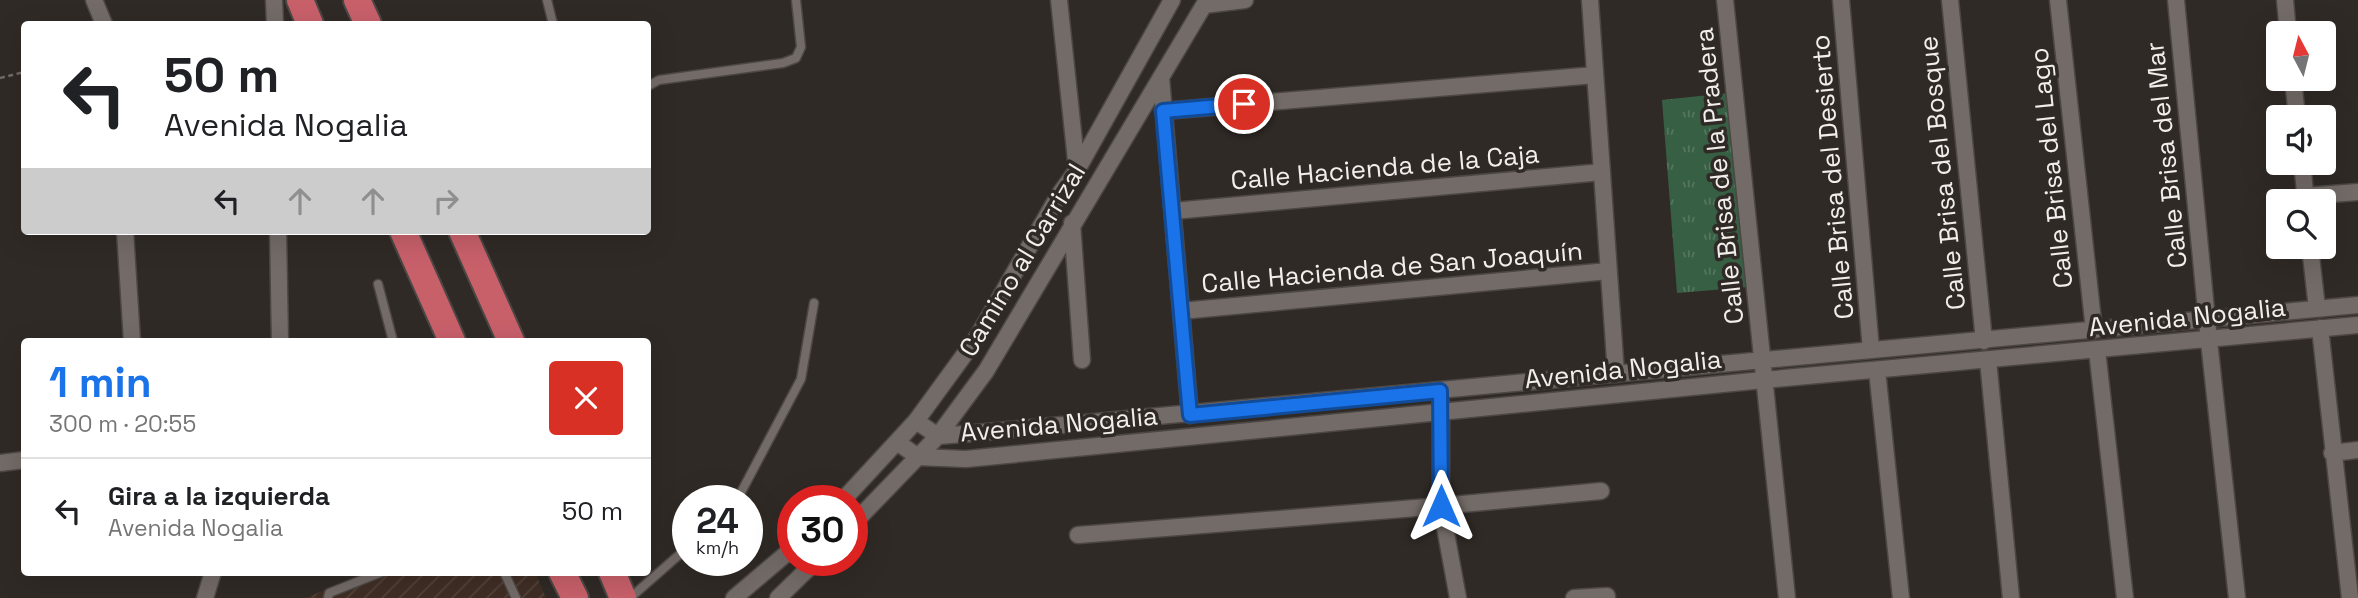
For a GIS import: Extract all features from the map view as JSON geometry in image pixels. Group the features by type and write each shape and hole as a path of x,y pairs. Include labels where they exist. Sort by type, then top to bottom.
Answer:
{"highway":[{"path":"300,0 309,21"},
{"path":"357,0 367,21"},
{"path":"404,235 451,338"},
{"path":"464,235 511,338"},
{"path":"564,576 575,598"},
{"path":"614,576 623,598"}],"street":[{"path":"94,0 103,21"},
{"path":"274,0 275,21"},
{"path":"1059,0 1077,170"},
{"path":"1205,2 1245,0"},
{"path":"1590,0 1616,373"},
{"name":"Calle Brisa de la Pradera","path":"1726,0 1787,598"},
{"name":"Calle Brisa del Desierto","path":"1841,0 1871,350"},
{"name":"Calle Brisa del Bosque","path":"1950,0 1984,341"},
{"name":"Calle Brisa del Lago","path":"2058,0 2094,330"},
{"name":"Calle Brisa del Mar","path":"2175,0 2208,341 2237,598"},
{"path":"2285,0 2287,21"},
{"name":"Camino al Carrizal","path":"857,485 916,421 978,336 1059,195 1077,170 1170,1"},
{"name":"Camino al Carrizal","path":"868,509 938,436 986,371 1205,2"},
{"path":"1163,111 1595,75"},
{"path":"1161,78 1190,415"},
{"name":"Calle Hacienda de la Caja","path":"1172,211 1602,172"},
{"path":"2336,195 2358,192"},
{"path":"1072,223 1083,360"},
{"path":"125,235 132,338"},
{"path":"278,235 280,338"},
{"path":"2311,259 2317,308"},
{"name":"Calle Hacienda de San Joaquín","path":"1181,311 1608,271"},
{"name":"Avenida Nogalia","path":"916,421 938,436 1190,415 2358,305"},
{"name":"Avenida Nogalia","path":"918,457 966,459 1763,380 2358,326"},
{"path":"2320,328 2332,453 2352,557 2350,598"},
{"path":"2097,350 2124,598"},
{"path":"1988,360 2011,598"},
{"path":"1877,370 1901,598"},
{"path":"1440,391 1441,506 1458,598"},
{"path":"897,442 918,457"},
{"path":"2332,453 2358,450"},
{"path":"0,463 21,460"},
{"path":"1078,535 1601,491"},
{"path":"734,598 777,562"},
{"path":"205,598 212,576"},
{"path":"778,598 801,576"},
{"path":"1574,598 1607,596"}],"lane":[{"path":"547,0 552,21"},
{"path":"651,84 659,80 783,63 796,58 801,47 796,0"},
{"path":"378,284 392,338"},
{"path":"745,485 801,379 814,303"},
{"path":"630,598 672,561"},
{"path":"328,598 329,593 372,576"},
{"path":"506,576 516,598"}],"path":[{"path":"0,78 21,73"}],"shaded area":[{"path":"359,576 537,576 546,598 305,598"}],"green space":[{"path":"1728,93 1750,287 1677,293 1662,100"}],"route":[{"path":"1244,104 1163,111 1190,415 1440,391 1441,506"}]}
